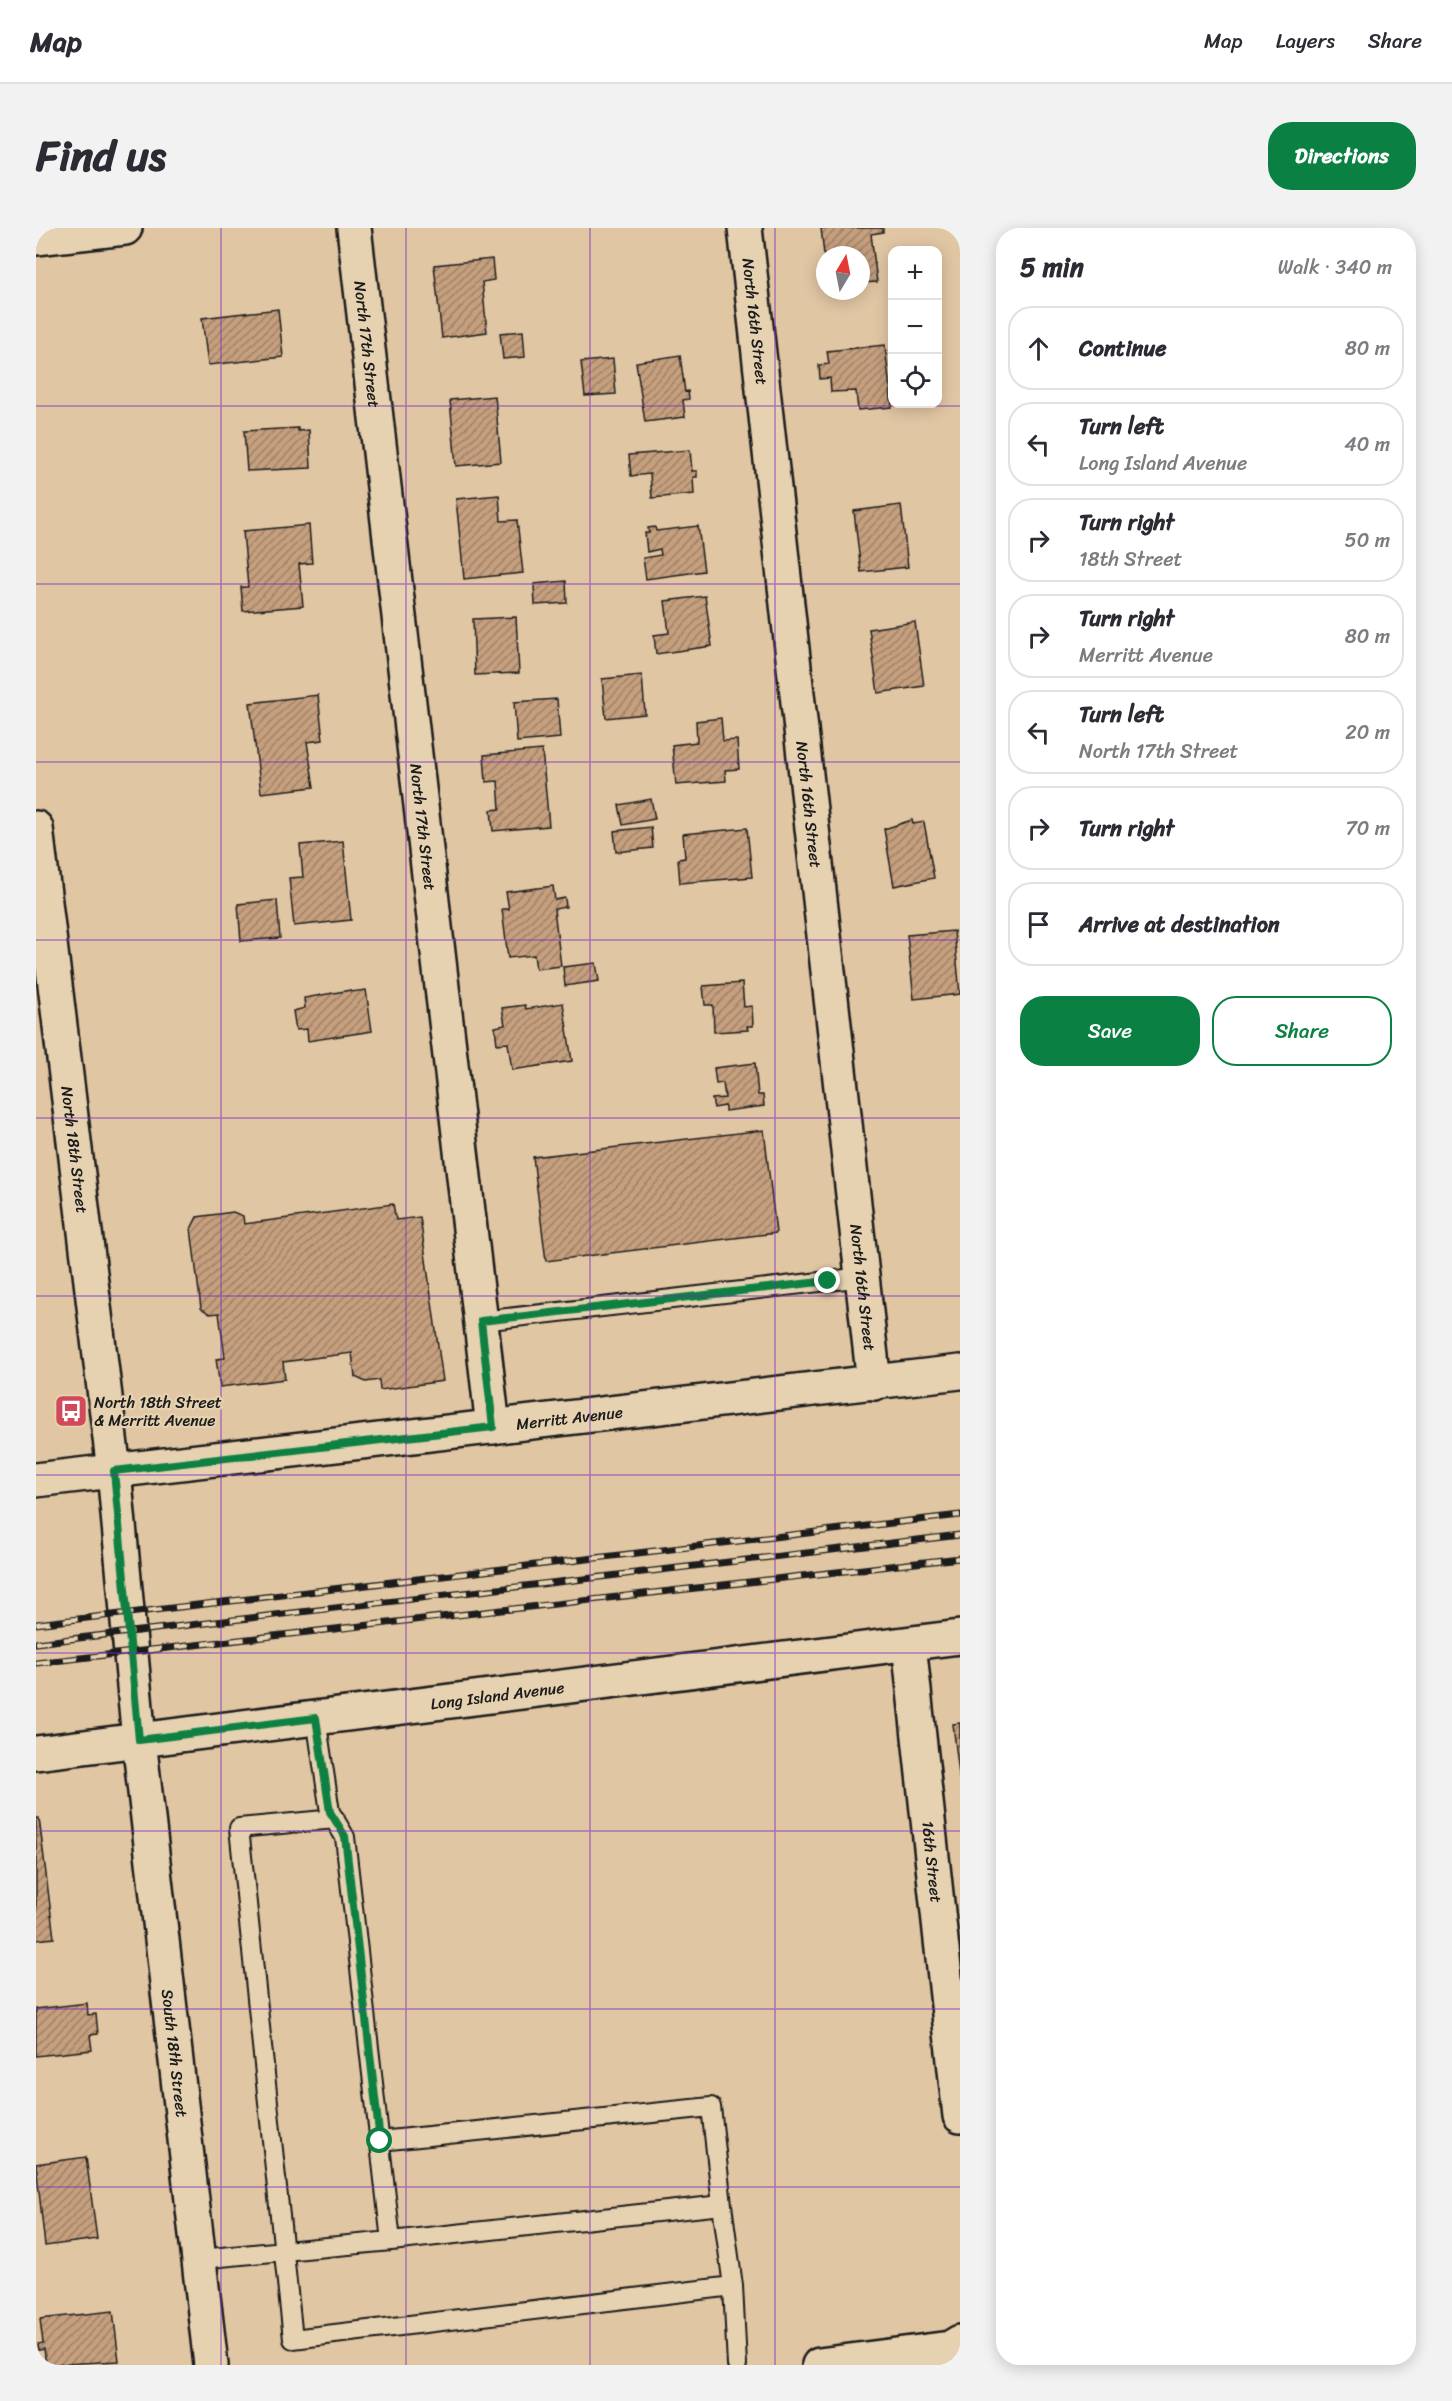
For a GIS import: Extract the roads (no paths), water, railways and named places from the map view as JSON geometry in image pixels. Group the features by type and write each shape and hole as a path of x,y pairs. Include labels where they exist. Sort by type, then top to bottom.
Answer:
{"street":[{"path":"36,238 125,228"},
{"name":"North 17th Street","path":"354,228 493,1427"},
{"name":"North 16th Street","path":"745,228 874,1383"},
{"name":"North 18th Street","path":"36,828 114,1471 139,1740"},
{"name":"Merritt Avenue","path":"36,1480 960,1372"},
{"name":"Long Island Avenue","path":"36,1753 960,1637"},
{"name":"16th Street","path":"909,1644 959,2099"},
{"name":"South 18th Street","path":"139,1740 211,2365"},
{"path":"819,2365 950,2348 960,2342"}],"lane":[{"path":"481,1321 863,1277"},
{"path":"316,1718 330,1812 345,1836 391,2241"},
{"path":"335,1819 239,1828 293,2338 733,2286"},
{"path":"380,2141 711,2107 733,2286 737,2365"},
{"path":"200,2259 722,2205"}],"railway":[{"path":"36,1624 960,1515"},
{"path":"36,1643 960,1535"},
{"path":"36,1663 960,1558"}],"place":[{"name":"North 18th Street & Merritt Avenue","path":"71,1411"}]}
